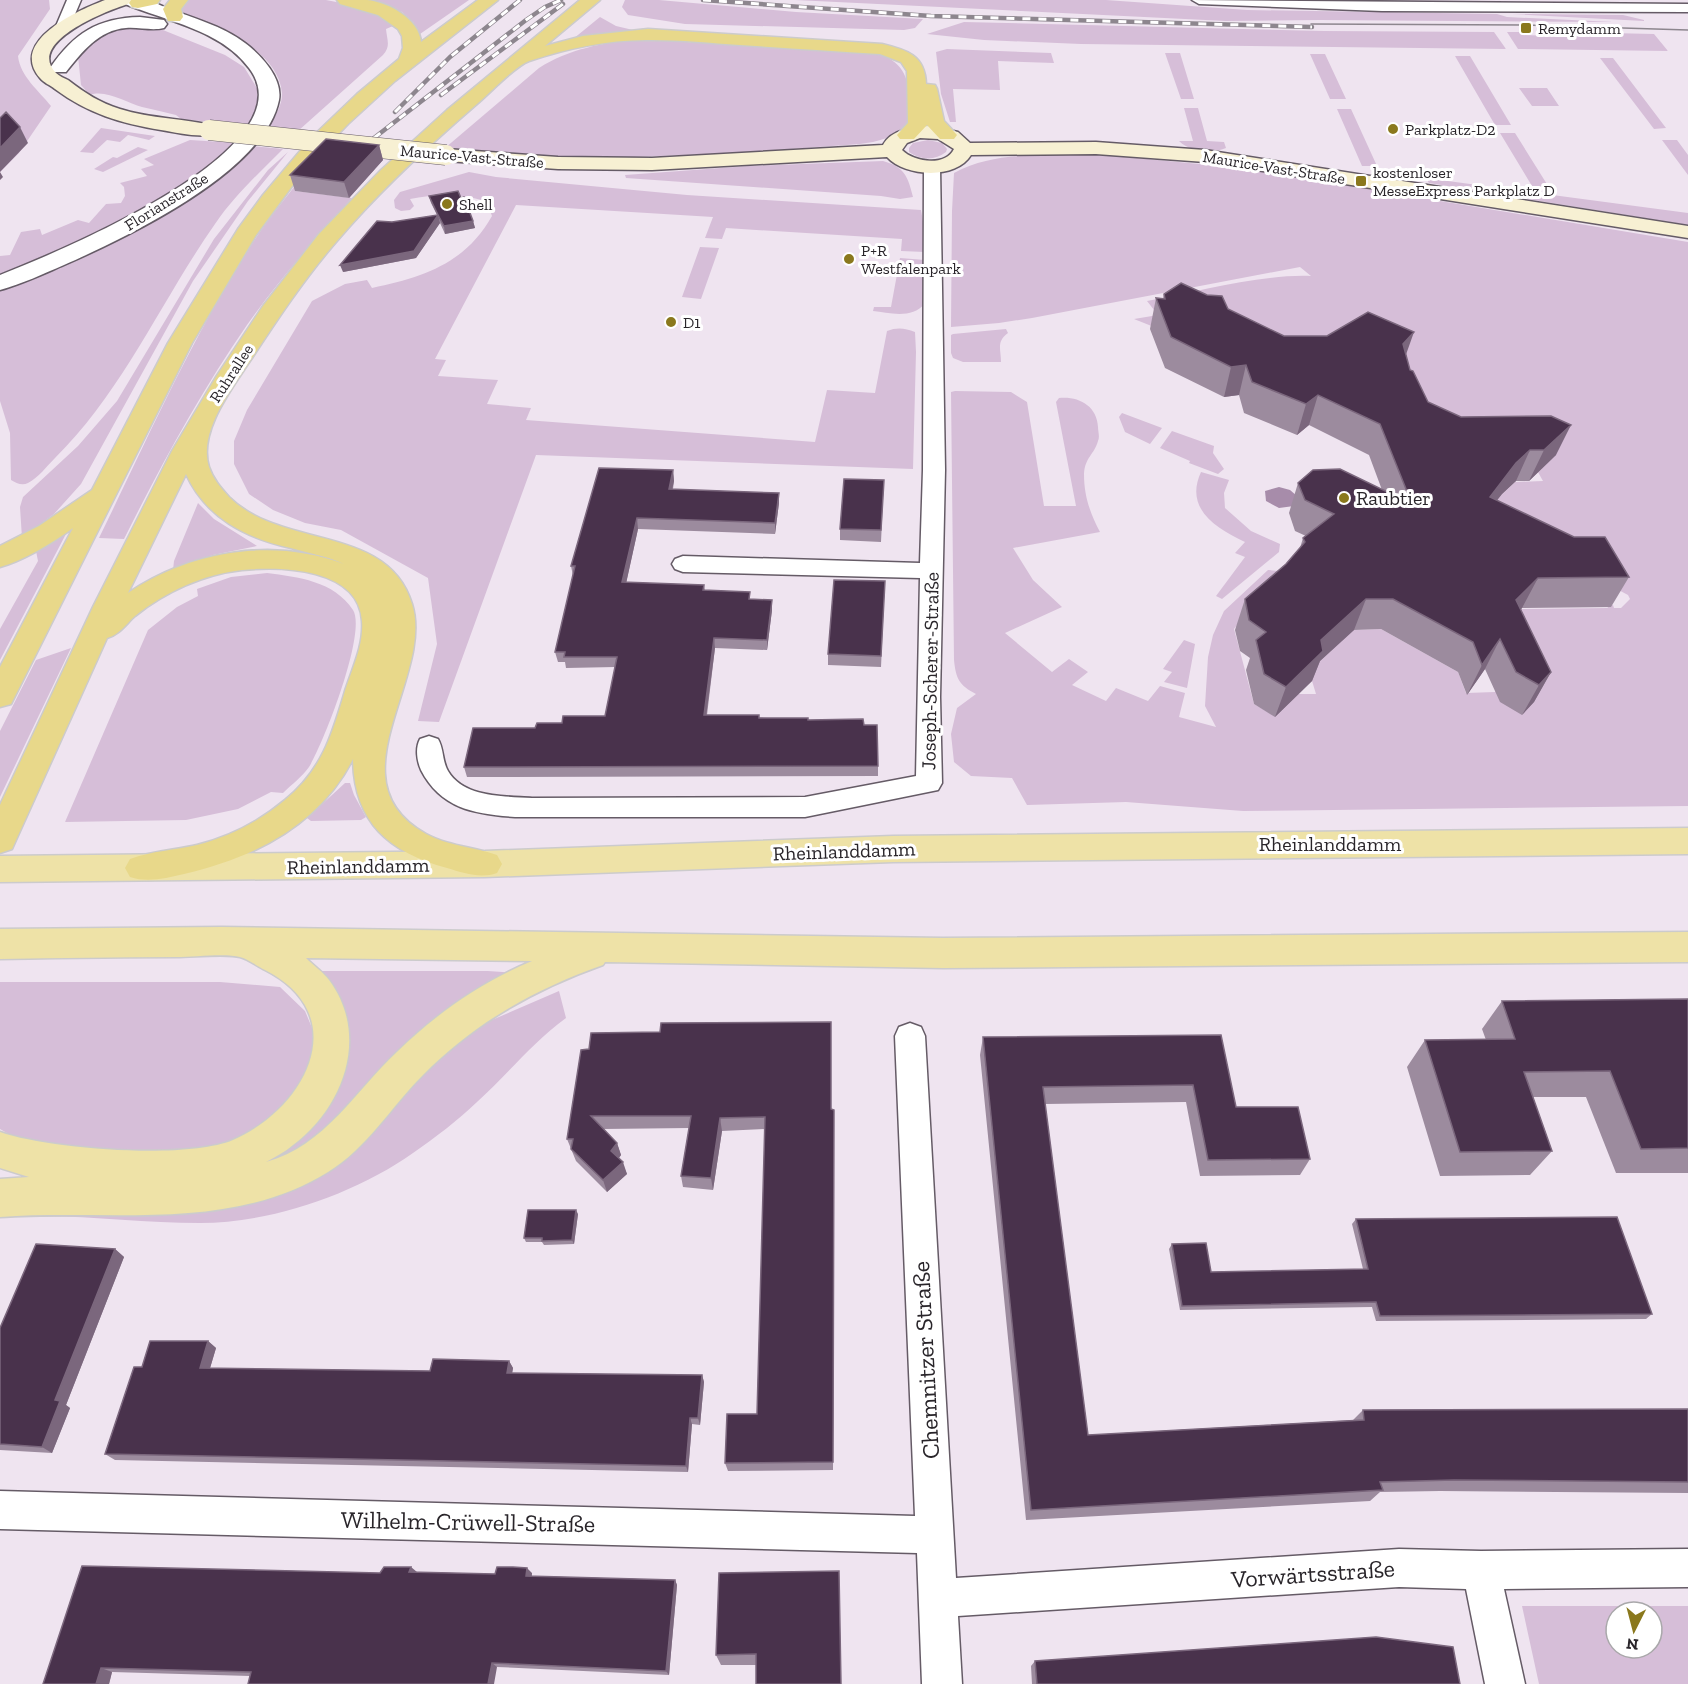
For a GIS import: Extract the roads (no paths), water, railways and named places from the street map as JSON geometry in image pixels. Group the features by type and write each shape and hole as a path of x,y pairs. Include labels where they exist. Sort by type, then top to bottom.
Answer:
{"highway":[{"path":"346,0 382,9 398,20 411,38 413,50 407,62"},
{"path":"0,696 179,346 235,249 256,219 297,166 332,129 407,62 489,0"},
{"name":"Ruhrallee","path":"0,840 163,493 221,388 274,309 326,241 420,143 591,0"},
{"path":"619,20 656,28 876,35 903,40 918,47 922,52 935,123 947,135"},
{"path":"512,64 536,54 583,41 648,34 882,49 908,58 916,71 918,123 907,135"},
{"path":"195,434 193,448 197,474 218,503 232,515 252,527 285,539 351,556 373,568 389,583 402,614 399,649 371,744 369,769 377,803 388,822 414,843 450,856 485,864"},
{"path":"0,558 57,526 99,495 107,486"},
{"path":"90,646 106,626 138,598 195,573 251,558 283,558 315,563 340,572 358,584 370,599 377,616 377,636 345,740 336,763 320,786 282,820 252,839 207,857 142,868"}],"main road":[{"name":"Maurice-Vast-Straße","path":"125,2 80,16 63,26 43,49 41,61 46,73 60,76 79,98 114,114 166,125 446,155 542,162 652,165 892,151 903,161 932,166 954,162 963,154 964,149 1096,148 1205,156 1688,232"},
{"path":"60,76 60,54 68,41 95,19 125,2"},
{"path":"892,151 893,144 907,135 924,132 947,135 959,142 964,149"},
{"name":"Rheinlanddamm","path":"0,869 485,864 893,849 1688,842"},
{"path":"0,944 222,942 943,953 1688,947"},
{"path":"0,1150 27,1158 77,1165 196,1167 220,1161 260,1145 284,1130 313,1100 327,1074 335,1040 326,1008 315,988 292,966 255,948 222,942"},
{"path":"0,1198 215,1194 258,1185 294,1170 320,1155 353,1126 424,1051 487,1003 531,979 573,961 614,951 662,949"}],"street":[{"path":"63,26 74,0"},
{"path":"1199,0 1382,7 1688,8"},
{"name":"Florianstraße","path":"0,283 90,245 139,220 205,179 236,152 261,125 269,103 269,90 256,66 208,43 171,14 125,2"},
{"path":"60,76 84,38 94,30 171,14"},
{"name":"Joseph-Scherer-Straße","path":"429,746 430,760 435,775 447,789 466,799 502,807 805,807 929,783 934,470 932,166"},
{"path":"683,564 931,571"},
{"name":"Chemnitzer Straße","path":"910,1036 942,1684"},
{"name":"Wilhelm-Crüwell-Straße","path":"0,1510 935,1535"},
{"name":"Vorwärtsstraße","path":"939,1598 1399,1568 1481,1570 1688,1568"},
{"path":"1481,1570 1504,1684"}],"tram line":[{"path":"1311,24 1525,25 1688,30"}],"railway":[{"path":"395,112 450,57 520,0"},
{"path":"374,138 526,20 545,7 561,0"},
{"path":"703,0 931,16 1312,27"},
{"path":"441,95 563,4"}],"place":[{"name":"Remydamm","path":"1526,28"},
{"name":"Parkplatz-D2","path":"1393,129"},
{"name":"kostenloser MesseExpress Parkplatz D","path":"1361,181"},
{"name":"Shell","path":"447,204"},
{"name":"P+R Westfalenpark","path":"849,259"},
{"name":"D1","path":"671,322"},
{"name":"Raubtier","path":"1344,498"}]}
